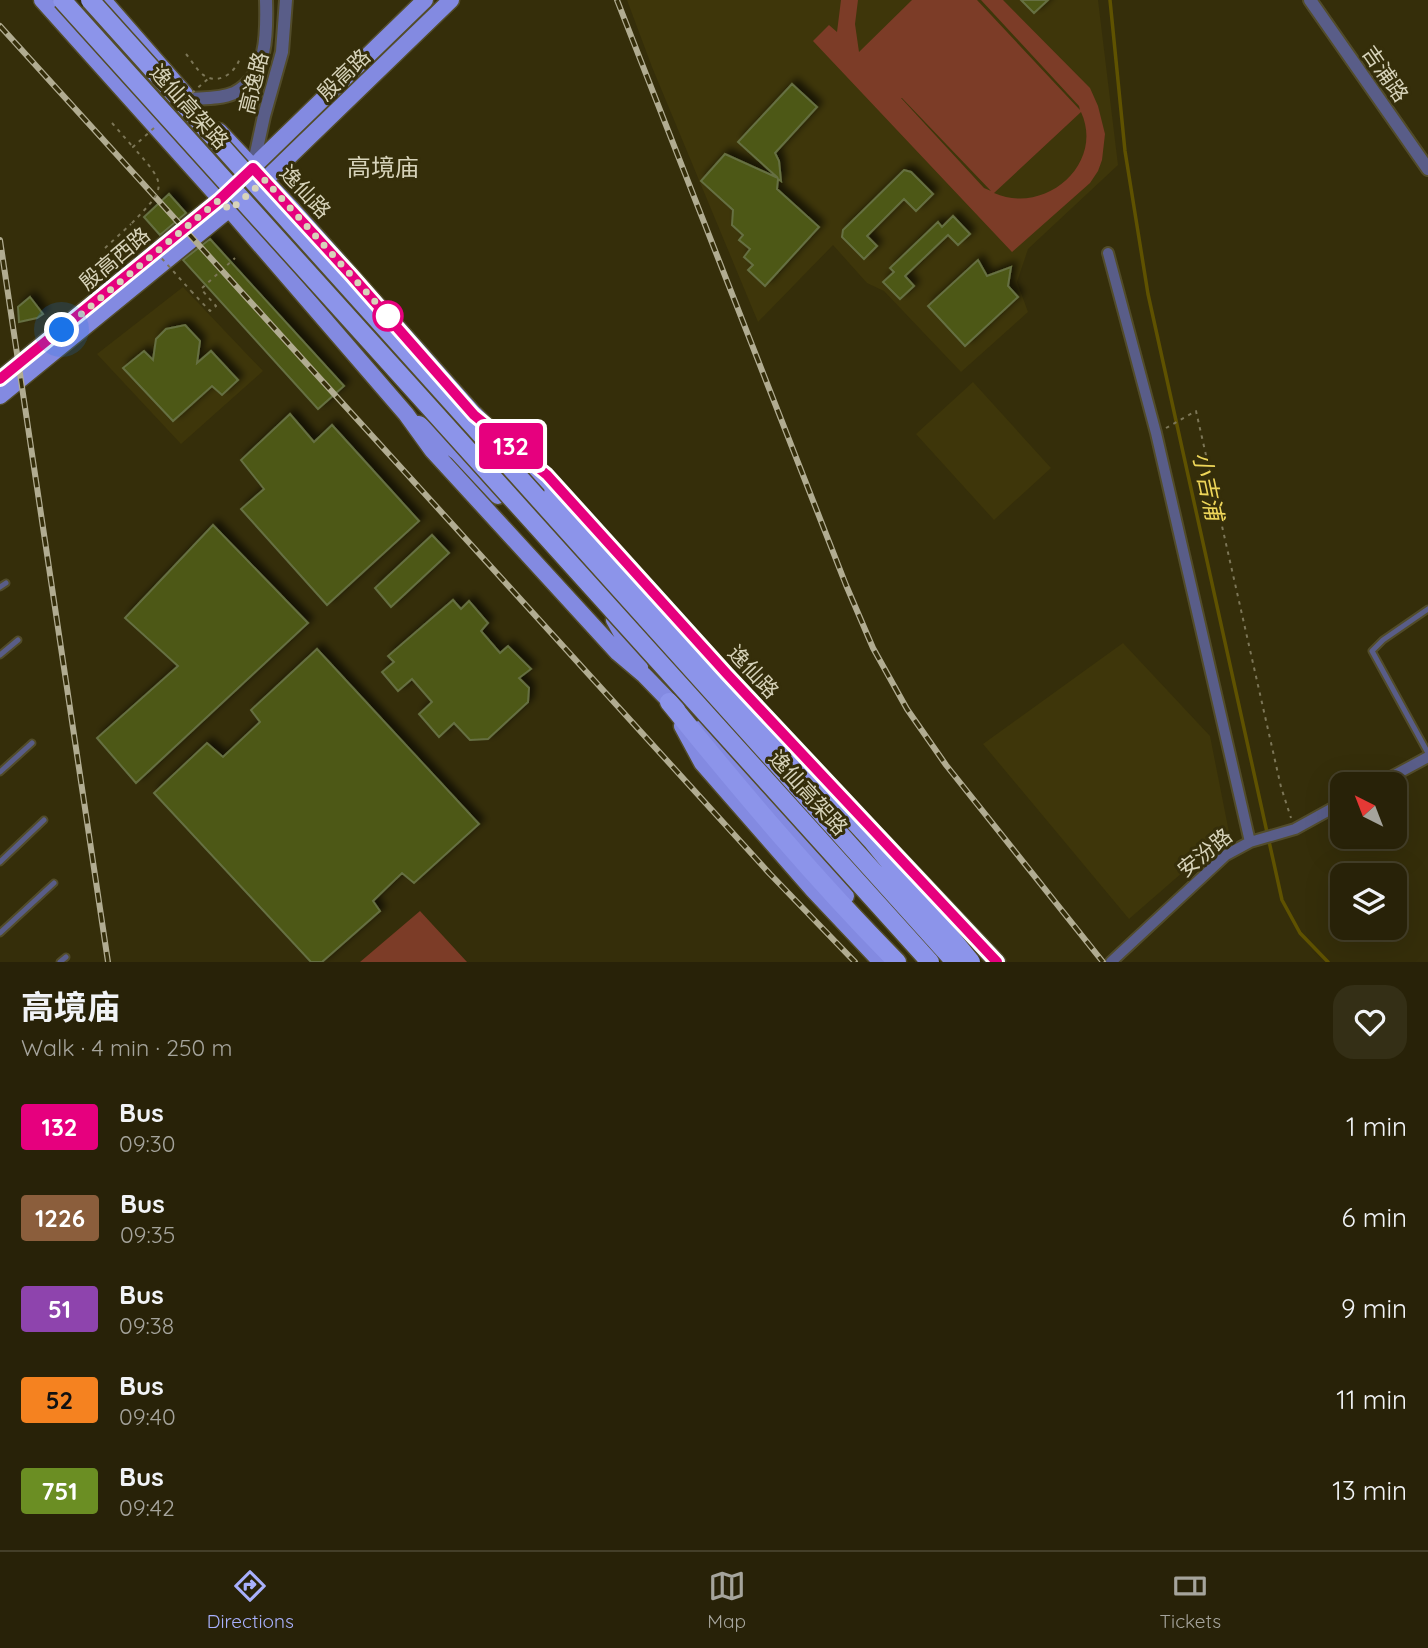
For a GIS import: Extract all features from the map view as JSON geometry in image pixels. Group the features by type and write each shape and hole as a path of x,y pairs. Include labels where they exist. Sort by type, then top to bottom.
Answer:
{"highway":[{"name":"逸仙高架路","path":"62,0 930,962"},
{"name":"逸仙高架路","path":"90,0 957,962"},
{"path":"474,415 553,493 873,842 971,962"},
{"path":"669,702 732,780 841,906 899,962"}],"main road":[{"path":"42,0 406,414 457,452 618,624 644,675 669,702 719,747 899,962"},
{"name":"逸仙路","path":"103,0 474,415 526,484 957,962"},
{"name":"殷高路","path":"253,168 425,0"},
{"name":"殷高路","path":"265,180 452,0"},
{"name":"殷高西路","path":"0,396 225,205 253,168"},
{"name":"殷高西路","path":"0,379 225,205 265,180"},
{"name":"逸仙路","path":"474,415 547,475 862,821 997,962"},
{"path":"669,702 702,763 813,890 881,962"},
{"path":"818,807 862,821"}],"street":[{"name":"高逸路","path":"190,97 218,97 234,93 248,82 261,65 267,24 266,0"},
{"name":"高逸路","path":"253,168 282,52 286,0"},
{"name":"吉浦路","path":"1310,0 1428,169"},
{"path":"1108,253 1156,433 1250,842"},
{"path":"1399,772 1428,755"},
{"name":"安汾路","path":"1111,962 1226,855 1250,842 1295,829 1330,810"}],"lane":[{"path":"0,587 6,583"},
{"path":"1428,609 1383,640 1372,651 1428,755"},
{"path":"0,655 18,640"},
{"path":"0,772 32,743"},
{"path":"0,862 44,820"},
{"path":"0,933 54,883"},
{"path":"60,962 65,957"}],"path":[{"path":"186,54 205,76 210,77 229,75 239,64 240,57"},
{"path":"190,97 210,77"},
{"path":"133,147 162,121"},
{"path":"105,248 157,197 159,185 155,172 112,122"},
{"path":"131,224 210,311 216,306 201,289 235,258"},
{"path":"1169,426 1196,411 1281,787 1295,829"}],"shaded area":[{"path":"627,0 1098,0 1118,165 1028,249 1017,282 1028,312 961,372 884,291 867,283 833,245 758,322"},
{"path":"841,0 858,0 855,24 859,52 912,0 977,0 1080,110 981,0 1003,0 1090,88 1105,134 1098,171 1090,183 1012,252 813,41 829,25 837,32","holes":["902,98 991,191 984,188","1081,112 1086,131 1085,150 1066,181 1050,191 1032,197 1013,198 994,193"]},
{"path":"183,287 263,371 181,444 97,354"},
{"path":"973,382 1051,468 994,520 916,434"},
{"path":"1123,643 1210,736 1229,832 1129,919 983,744"},
{"path":"420,911 467,962 360,962"}],"building":[{"path":"1021,0 1048,0 1034,13"},
{"path":"792,84 817,107 775,153 779,161 781,181 778,179 777,189 819,227 765,286 748,270 753,265 744,257 750,249 739,240 743,235 732,225 733,210 701,181 725,154 778,178 738,142"},
{"path":"904,170 911,172 933,194 916,211 904,199 867,236 877,246 864,259 842,237 843,230"},
{"path":"169,194 186,213 160,235 144,217"},
{"path":"953,216 970,234 958,245 948,235 905,276 914,286 900,299 883,282 894,272 890,268 938,222 942,227"},
{"path":"210,239 344,386 318,409 183,260"},
{"path":"978,260 987,276 1011,267 1008,286 1018,297 965,346 928,306"},
{"path":"30,297 43,314 19,322 18,307"},
{"path":"185,325 200,341 197,363 211,351 238,380 222,395 212,386 173,421 123,368 144,351 153,360 156,339 166,329"},
{"path":"290,414 314,442 332,425 419,521 327,605 241,509 264,489 241,460"},
{"path":"213,525 308,623 136,783 97,738 178,666 125,618"},
{"path":"432,535 449,553 391,607 375,588"},
{"path":"453,600 461,609 469,601 488,623 481,631 500,653 508,646 531,669 519,678 529,688 528,702 488,739 470,740 454,723 439,737 419,714 432,702 412,679 398,691 382,672 394,662 388,656"},
{"path":"317,649 479,824 414,883 402,873 373,901 380,911 322,962 311,962 154,793 207,743 223,757 260,722 251,710"}],"waterway":[{"name":"小吉浦","path":"1110,0 1125,151 1148,294 1282,900 1300,933 1328,962"}],"railway":[{"path":"617,0 873,648 907,709 946,765 1103,962"},
{"path":"0,26 770,874 855,962"},
{"path":"0,240 108,962"}],"bus line":[{"name":"132","path":"0,379 219,200 253,168 293,209 474,415 547,475 862,821 997,962"}],"district":[{"name":"高境庙","path":"383,168"}],"route":[{"path":"62,330 219,200 230,210 265,180 388,316"}]}
